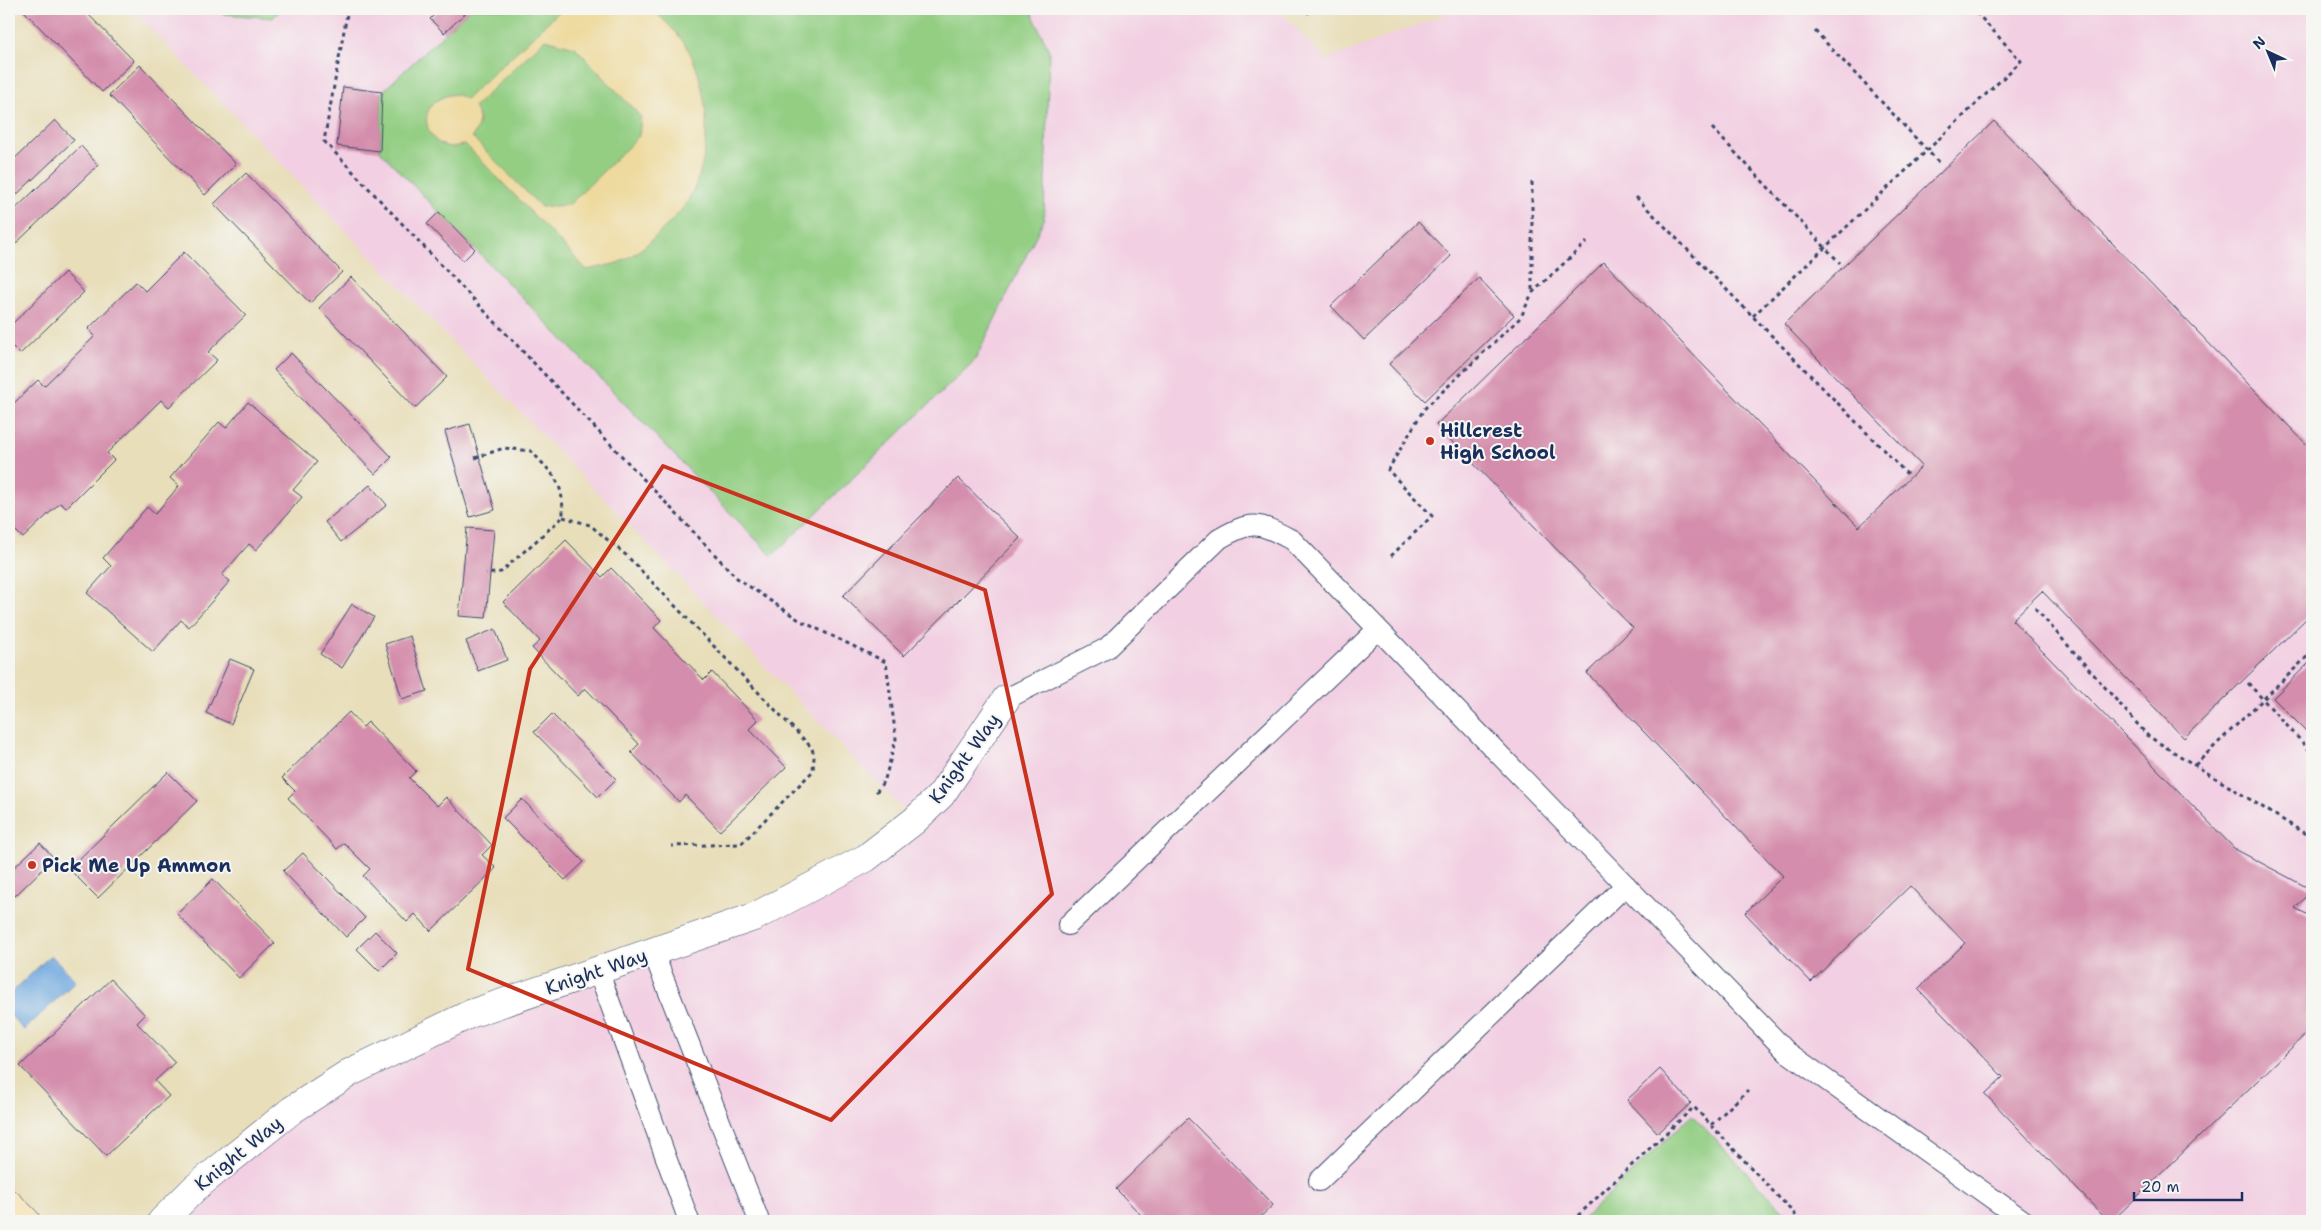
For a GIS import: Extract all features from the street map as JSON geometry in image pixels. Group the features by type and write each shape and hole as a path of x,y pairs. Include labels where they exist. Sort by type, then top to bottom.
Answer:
{"street":[{"name":"Knight Way","path":"162,1221 195,1188 292,1110 349,1073 470,1014 754,917 866,858 914,821 941,795 1006,699"},
{"path":"9,1204 26,1221"}],"lane":[{"path":"1006,699 1107,648 1219,539 1241,526 1265,526 1292,540 1792,1056 2024,1221"},
{"path":"1068,924 1378,629"},
{"path":"1319,1180 1626,886"},
{"path":"653,952 758,1218"},
{"path":"598,970 689,1221"}],"path":[{"path":"352,9 347,14 324,141 737,578 799,620 886,662 896,739 885,778 875,794"},
{"path":"1753,316 2022,61 1973,9"},
{"path":"1815,31 1941,165"},
{"path":"1712,128 1840,263"},
{"path":"1532,182 1532,293"},
{"path":"1636,197 1907,474"},
{"path":"1391,556 1432,516 1388,470 1424,409 1521,317 1532,293 1587,242"},
{"path":"475,458 504,448 531,451 558,481 563,502 563,518 501,572 486,574"},
{"path":"563,518 590,525 627,556 812,748 814,757 813,771 741,844 672,846"},
{"path":"2035,608 2148,736 2312,838"},
{"path":"2195,765 2312,652"},
{"path":"2248,683 2312,752"},
{"path":"1711,1125 1748,1090"},
{"path":"1572,1221 1694,1107 1801,1221"}],"highlighted area":[{"path":"663,466 985,590 1052,894 831,1120 468,969 530,669"}],"shaded area":[{"name":"Hillcrest High School","path":"132,9 1278,9 1326,60 1459,9 2312,9 2312,1221 162,1221 349,1073 754,917 914,821"}],"green space":[{"path":"217,9 282,9 273,18 223,14"},
{"path":"470,9 1030,9 1049,50 1044,219 975,360 772,556 380,151 382,92"},
{"path":"1692,1115 1793,1221 1581,1221"}],"sand":[{"path":"562,9 652,9 684,42 698,72 705,109 706,129 701,167 687,202 655,237 641,249 620,262 587,270 465,144 453,147 443,145 435,140 427,123 427,113 432,105 442,98 456,94 466,99","holes":["545,39 575,47 641,117 639,136 569,205 541,207 472,137 479,122 474,107"]}],"water":[{"path":"51,955 76,981 24,1030 9,1014 9,995"}],"building":[{"path":"22,9 83,9 134,61 102,92"},
{"path":"440,9 470,9 444,33 430,19"},
{"path":"1303,9 1314,9 1308,14"},
{"path":"140,65 236,164 205,195 109,95"},
{"path":"343,87 382,92 380,151 337,146"},
{"path":"55,120 74,140 9,202 9,164"},
{"path":"1994,121 2312,450 2312,613 2184,738 2042,591 2012,620 2235,849 2312,890 2295,908 2312,917 2312,1028 2112,1221 2108,1221 1985,1094 2003,1077 1918,989 1965,943 1910,886 1811,982 1745,913 1783,876 1587,673 1633,628 1436,425 1604,262 1859,527 1922,466 1784,324"},
{"path":"81,146 98,165 9,250 9,215"},
{"path":"246,173 342,272 310,303 214,204"},
{"path":"439,212 475,249 463,261 427,224"},
{"path":"1418,222 1451,256 1364,340 1331,306"},
{"path":"184,252 246,315 208,352 217,360 169,407 161,400 107,453 114,460 66,508 60,503 23,538 9,524 9,408 38,380 44,386 95,336 88,329 136,282 145,291"},
{"path":"65,272 84,292 20,354 9,343 9,327"},
{"path":"351,277 447,377 415,408 319,308"},
{"path":"1479,278 1514,315 1425,401 1389,364"},
{"path":"291,353 392,457 375,474 274,370"},
{"path":"248,402 317,462 293,490 302,497 256,550 249,544 222,575 230,581 189,627 181,620 153,652 87,593 111,566 103,558 147,507 155,514 179,486 170,478 219,422 226,428"},
{"path":"470,424 495,510 470,517 445,431"},
{"path":"958,478 1020,538 904,656 843,596"},
{"path":"370,485 387,505 341,542 325,522"},
{"path":"467,528 494,530 486,618 459,616"},
{"path":"566,540 602,577 611,568 661,620 654,628 704,680 712,672 758,720 749,729 786,767 720,831 685,795 679,802 631,752 639,744 585,688 578,696 532,648 540,641 503,602"},
{"path":"352,604 374,617 342,668 320,654"},
{"path":"495,629 507,660 478,671 466,641"},
{"path":"410,636 427,691 402,699 385,644"},
{"path":"230,659 254,669 231,724 206,713"},
{"path":"2312,660 2312,727 2307,732 2273,698"},
{"path":"349,712 363,727 368,722 416,771 409,778 437,806 446,797 492,845 482,855 496,868 431,931 415,914 407,922 363,876 370,869 344,843 337,849 288,798 295,791 282,778"},
{"path":"552,714 616,779 598,797 534,732"},
{"path":"168,772 197,801 98,898 69,869"},
{"path":"522,799 584,862 565,880 503,818"},
{"name":"Pick Me Up Ammon","path":"40,843 54,858 15,896 9,889 9,872"},
{"path":"303,853 365,918 346,937 283,871"},
{"path":"213,879 275,943 239,978 177,914"},
{"path":"375,931 397,953 379,971 357,949"},
{"path":"111,979 145,1015 137,1023 175,1062 155,1081 169,1096 106,1156 20,1066"},
{"path":"1660,1069 1691,1103 1658,1133 1627,1100"},
{"path":"1188,1118 1273,1205 1256,1221 1139,1221 1143,1217 1116,1189"}],"place":[{"name":"Hillcrest High School","path":"1430,441"},
{"name":"Pick Me Up Ammon","path":"32,865"}]}
